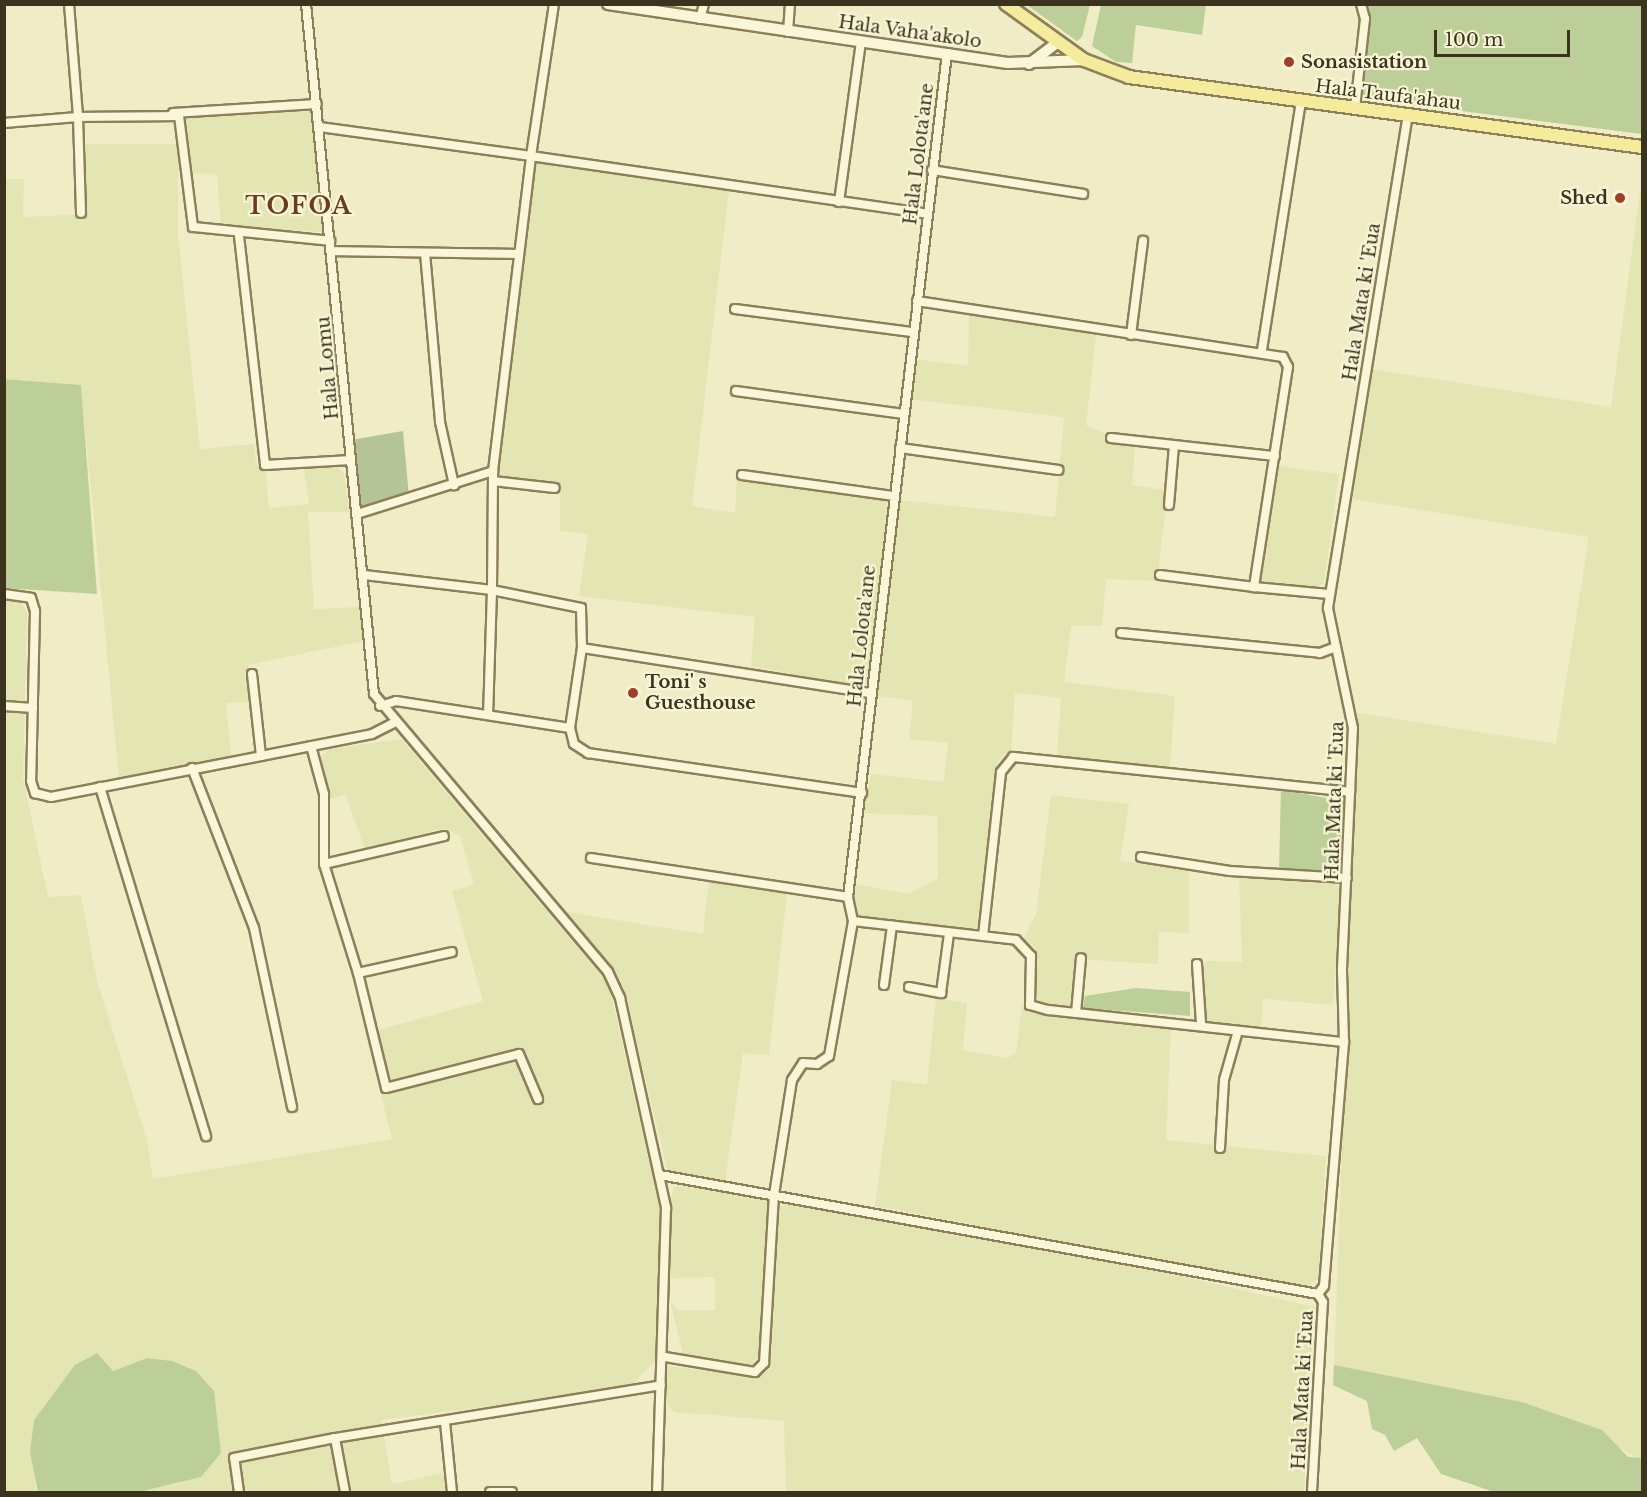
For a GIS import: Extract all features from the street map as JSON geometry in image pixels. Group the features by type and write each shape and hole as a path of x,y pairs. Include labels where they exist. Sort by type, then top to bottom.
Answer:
{"main road":[{"name":"Hala Vaha'akolo","path":"608,4 788,32 1029,64 1084,60"},
{"name":"Hala Taufa'ahau","path":"1006,4 1084,60 1129,76 1301,102 1642,147"},
{"path":"1029,64 1058,42"}],"street":[{"path":"69,4 78,117 81,213"},
{"name":"Hala Lomu","path":"306,4 320,127 351,460 380,706"},
{"path":"488,716 493,471 517,254 554,4"},
{"path":"700,19 704,4"},
{"path":"788,32 790,4"},
{"path":"1355,108 1365,19 1361,4"},
{"path":"839,202 861,42"},
{"name":"Hala Lolota'ane","path":"774,1195 794,1070 829,1056 853,921 848,897 862,793 871,693 912,332 947,53"},
{"path":"1262,350 1301,102"},
{"path":"4,123 317,104"},
{"path":"173,113 182,122 192,227 239,236 330,241"},
{"name":"Hala Mata ki 'Eua","path":"1312,1492 1323,1302 1318,1294 1324,1286 1344,1042 1352,711 1336,647 1329,594 1408,115"},
{"path":"320,127 927,214"},
{"path":"932,170 1083,194"},
{"path":"239,236 265,465 351,460"},
{"path":"1131,335 1143,241"},
{"path":"332,251 517,254"},
{"path":"425,253 440,422 454,484"},
{"path":"917,301 1131,335 1262,350 1283,357 1288,367 1254,587"},
{"path":"735,309 912,332"},
{"path":"736,391 903,414"},
{"path":"1111,438 1275,456"},
{"path":"1169,505 1174,446"},
{"path":"900,448 1058,470"},
{"path":"357,514 493,471"},
{"path":"742,475 893,496"},
{"path":"493,481 555,489"},
{"path":"364,575 492,590 581,608 582,648 570,728 574,744 588,753 862,793"},
{"path":"1160,575 1329,594"},
{"path":"4,594 31,598 35,611 33,708 35,793 51,797 372,734 394,723"},
{"path":"1121,633 1320,654 1336,647"},
{"path":"582,648 871,693"},
{"path":"252,674 261,756"},
{"path":"570,728 396,701 380,706 608,972 620,998 666,1208 665,1357 661,1385 657,1492"},
{"path":"4,706 33,708"},
{"path":"311,746 324,794 324,864 358,973 386,1088 519,1054 538,1099"},
{"path":"983,936 1001,772 1013,757 1350,792"},
{"path":"192,768 254,928 292,1107"},
{"path":"100,787 206,1136"},
{"path":"324,864 444,837"},
{"path":"1141,857 1230,871 1347,878"},
{"path":"591,858 848,897"},
{"path":"853,921 949,934 983,936 1028,947 1030,1005 1076,1013 1201,1023 1238,1030 1344,1042"},
{"path":"884,985 892,926"},
{"path":"909,987 941,993 949,934"},
{"path":"358,973 452,952"},
{"path":"1076,1013 1081,958"},
{"path":"1197,964 1201,1023"},
{"path":"1220,1148 1224,1080 1238,1030"},
{"path":"660,1175 1318,1294"},
{"path":"665,1357 754,1372 764,1363 774,1195"},
{"path":"239,1492 234,1458 335,1438 445,1422 661,1385"},
{"path":"445,1422 452,1492"},
{"path":"335,1438 345,1492"},
{"path":"490,1492 512,1492"}],"green space":[{"path":"1027,5 1090,5 1082,37 1077,41"},
{"path":"1101,5 1206,5 1202,35 1136,25 1132,63 1116,62 1092,46"},
{"path":"1367,5 1642,5 1642,134 1361,98"},
{"path":"312,111 323,232 221,227 217,174 191,173 186,116"},
{"path":"83,144 178,144 178,235 200,449 254,444 256,464 266,473 269,508 309,504 304,469 336,466 344,473 349,512 308,512 314,609 360,607 363,641 248,665 251,702 226,703 231,756 119,778 81,385 5,379 4,179 24,179 23,217 85,214"},
{"path":"540,159 729,189 692,506 735,513 737,479 884,499 889,507 867,683 860,687 751,666 755,617 579,596 588,534 560,531 560,486 498,476 535,164"},
{"path":"1642,177 1642,1460 1610,1444 1602,1430 1522,1402 1334,1365 1358,713 1556,744 1589,537 1352,499 1372,369 1611,407"},
{"path":"969,313 1096,335 1086,425 1104,433 1110,444 1135,447 1132,485 1165,490 1166,507 1157,581 1106,579 1102,626 1071,626 1064,682 1175,696 1170,769 1057,757 1061,698 1015,693 1011,752 1002,755 995,769 979,924 973,931 852,914 856,884 909,894 938,878 937,816 863,813 871,774 944,782 948,743 909,739 913,701 877,696 899,500 1055,517 1064,417 908,399 914,359 968,366"},
{"path":"4,379 81,385 97,594 5,588"},
{"path":"403,431 409,497 361,510 351,440"},
{"path":"1279,466 1339,474 1324,583 1316,588 1261,583"},
{"path":"5,601 19,601 27,612 23,778 48,897 81,895 97,981 147,1140 153,1179 392,1139 363,1024 375,1031 483,1001 452,891 474,884 460,836 443,828 365,849 345,794 330,799 320,757 330,749 401,739 609,985 662,1219 657,1359 629,1388 381,1420 392,1484 443,1473 446,1492 139,1492 180,1483 147,1358 112,1371 97,1353 35,1484 38,1492 5,1492"},
{"path":"1281,790 1344,801 1338,874 1279,870"},
{"path":"1051,795 1129,804 1120,861 1189,871 1189,933 1159,932 1158,964 1077,959 1071,1008 1044,1005 1033,997 1036,949 1024,938 1036,914"},
{"path":"1239,876 1333,882 1341,890 1333,1005 1263,999 1261,1029 1205,1020 1199,1013 1201,968 1207,961 1242,962"},
{"path":"709,880 787,893 769,1055 743,1053 725,1182 668,1172 623,987 561,911 703,934"},
{"path":"1136,988 1190,992 1190,1016 1083,1008 1085,996"},
{"path":"936,998 967,1003 963,1050 1008,1058 1016,1052 1022,1006 1034,1013 1171,1024 1166,1140 1326,1156 1318,1279 1306,1288 875,1206 892,1080 927,1085"},
{"path":"684,1186 762,1198 768,1204 758,1356 750,1366 690,1359 683,1353 670,1302 678,1310 715,1310 715,1277 670,1278 671,1198 674,1187"},
{"path":"786,1204 1111,1260 1315,1307 1304,1492 786,1492 784,1421 674,1412 666,1404 667,1366 758,1377 771,1369 778,1208"},
{"path":"97,1353 113,1371 147,1358 172,1361 196,1371 214,1391 221,1453 201,1477 139,1492 38,1492 30,1452 34,1420 75,1365"},
{"path":"1334,1365 1522,1402 1602,1430 1628,1457 1642,1458 1642,1492 1494,1492 1441,1474 1417,1438 1394,1451 1385,1435 1372,1429 1367,1401 1333,1385"}],"place":[{"name":"Sonasistation","path":"1289,62"},
{"name":"Shed","path":"1620,198"},
{"name":"Toni' s Guesthouse","path":"633,693"}],"district":[{"name":"TOFOA","path":"299,206"}]}
